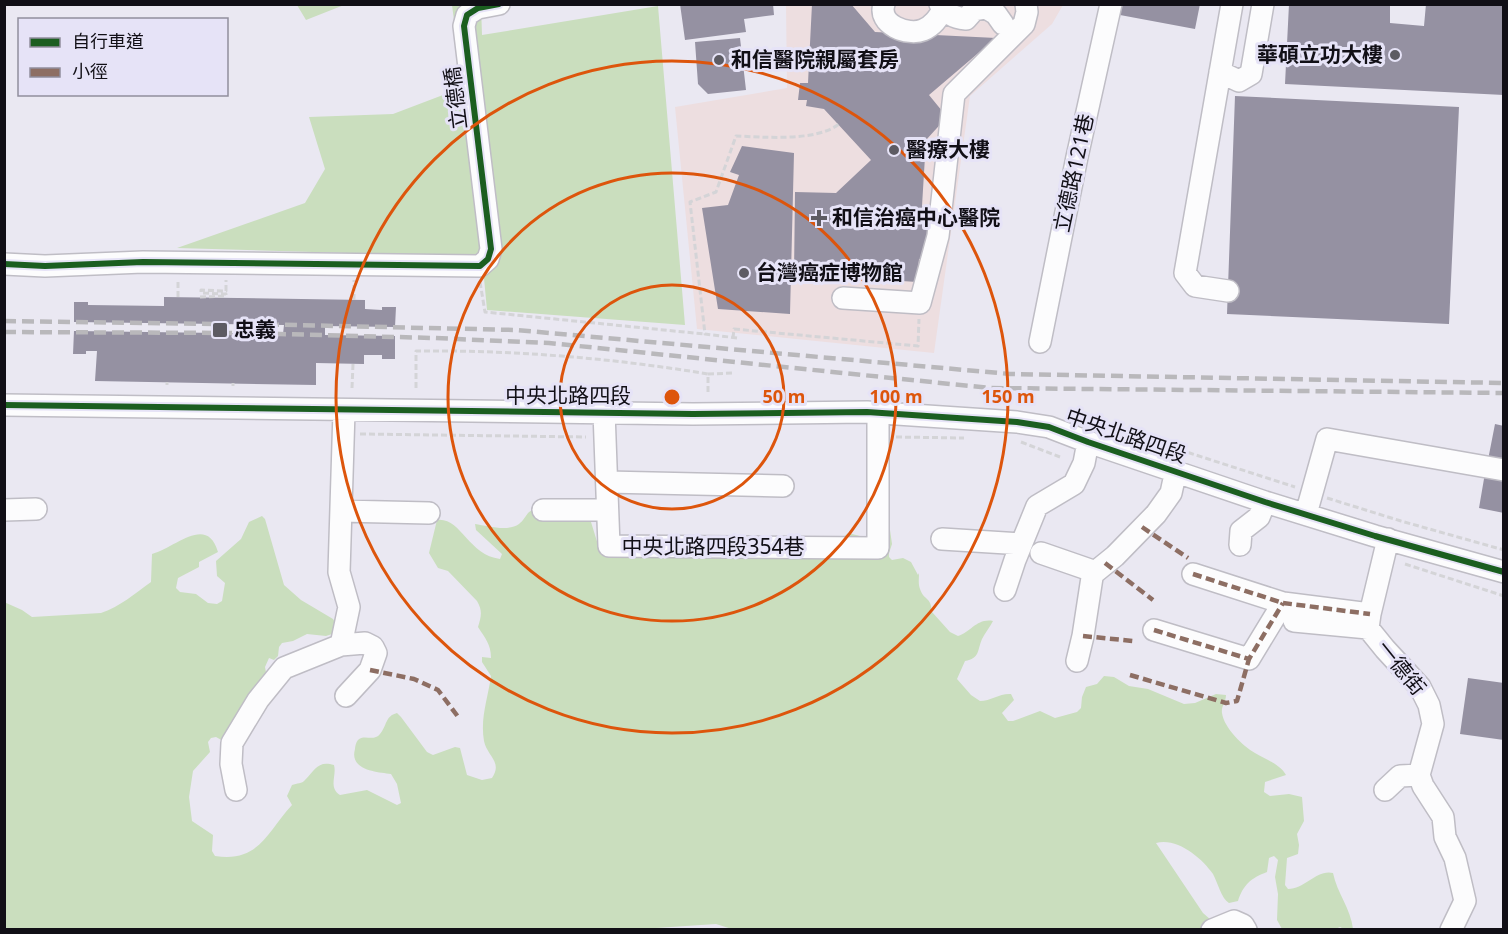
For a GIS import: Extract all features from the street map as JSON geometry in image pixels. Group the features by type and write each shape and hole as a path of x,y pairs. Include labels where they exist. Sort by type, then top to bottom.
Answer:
{"street":[{"name":"立德橋","path":"4,264 45,266 143,261 480,266 488,259 491,249 464,26 467,15 478,8 499,4"},
{"path":"884,4 882,9 885,19 900,30 913,32 930,26 937,19 942,7 955,18 966,19 974,9 986,8 996,14 1003,24"},
{"path":"843,298 920,303 938,236 954,94 1024,24 1026,4"},
{"name":"立德路121巷","path":"1040,342 1077,157 1111,4"},
{"path":"1228,291 1195,286 1185,273 1232,4"},
{"path":"1220,72 1239,81 1251,74 1263,4"},
{"name":"中央北路四段","path":"4,405 345,411 878,413 1017,422 1049,427 1265,502 1503,572"},
{"path":"341,645 349,607 339,572 345,411"},
{"name":"中央北路四段354巷","path":"604,412 609,546 878,548 878,413"},
{"path":"1306,514 1327,439 1503,470"},
{"path":"1005,590 1037,506 1074,484 1084,463 1088,442"},
{"path":"1041,553 1094,573 1156,514 1171,493 1176,470"},
{"path":"607,482 783,486"},
{"path":"1240,545 1241,531 1259,517 1265,502"},
{"path":"4,510 36,509"},
{"path":"543,510 607,510"},
{"path":"341,511 429,513"},
{"path":"942,539 1021,544"},
{"name":"一德街","path":"1388,539 1369,621 1385,649 1420,687 1429,705 1433,724 1419,775"},
{"path":"1077,662 1093,571"},
{"path":"1192,574 1283,603 1369,621"},
{"path":"1154,630 1249,659 1283,603"},
{"path":"1294,621 1369,621"},
{"path":"236,790 231,764 232,743 258,700 284,668 341,645 365,643 373,646 376,653 370,670 346,696"},
{"path":"1385,790 1400,776 1419,775 1423,786 1443,817 1445,837 1455,858 1465,901 1450,930"},
{"path":"1212,930 1234,921 1243,925 1246,930"}],"path":[{"path":"705,334 690,202 716,192 736,136 789,138 832,129 838,124"},
{"path":"178,274 178,297"},
{"path":"200,297 226,296 226,294 201,293 201,290 226,291 226,275"},
{"path":"354,279 354,300"},
{"path":"480,280 485,312 735,338 734,329 918,346 920,303"},
{"path":"416,388 416,351 521,354 667,367 708,374 733,373"},
{"path":"352,363 352,388"},
{"path":"708,374 708,392"},
{"path":"360,434 586,437"},
{"path":"894,437 966,438"},
{"path":"1013,438 1060,457"},
{"path":"1171,447 1401,521 1503,550"},
{"path":"1400,563 1503,596"}],"shaded area":[{"name":"和信治癌中心醫院","path":"786,5 1063,5 1052,24 970,96 934,353 697,329 675,107 787,88"}],"green space":[{"path":"297,5 344,5 306,20"},
{"path":"452,5 481,5 482,35 658,6 685,325 487,310 482,257 177,248 305,203 325,169 309,117 393,114 443,95 459,59"},
{"path":"537,509 594,517 597,521 591,522 599,548 840,540 848,533 864,537 885,529 890,530 892,544 889,557 892,560 903,558 911,562 918,575 919,573 920,589 929,601 932,612 950,632 958,636 978,623 993,621 977,653 973,658 965,661 957,679 971,695 980,701 1011,694 1014,700 1002,713 1008,721 1040,711 1055,718 1077,712 1081,708 1086,687 1097,684 1104,676 1114,677 1129,686 1148,689 1184,704 1195,703 1216,694 1226,695 1222,713 1226,725 1245,746 1276,765 1286,775 1265,782 1264,792 1270,796 1289,794 1302,797 1304,821 1297,834 1298,854 1287,858 1285,885 1288,889 1294,888 1316,876 1333,873 1350,915 1353,929 1340,927 1333,930 1282,929 1277,920 1278,894 1275,877 1278,860 1274,856 1269,858 1267,872 1248,883 1238,901 1229,903 1213,874 1196,856 1180,846 1164,842 1156,843 1203,913 1211,920 1242,929 735,930 716,924 626,930 5,929 4,602 32,617 101,613 121,603 151,582 152,554 198,534 206,535 213,541 218,552 199,562 199,567 178,578 176,588 180,592 196,594 208,603 217,604 222,601 225,583 217,576 216,561 241,539 249,522 262,516 265,519 284,585 301,600 333,619 336,624 335,633 326,636 307,634 293,641 282,643 278,656 274,660 269,658 265,667 269,689 264,713 225,742 216,737 211,738 208,742 210,752 193,771 189,797 192,821 213,835 212,851 215,856 242,855 261,843 292,805 287,796 292,785 304,781 320,765 334,765 334,788 340,795 367,790 397,805 401,803 397,784 391,774 365,769 360,766 354,756 358,740 378,736 393,714 397,713 401,717 427,752 433,755 455,747 460,748 467,775 482,780 492,778 496,768 495,763 484,741 483,733 491,676 482,662 482,657 491,658 491,653 478,627 481,611 477,601 448,571 438,568 429,553 437,520 452,524 480,551 500,559 502,554 476,530 475,524 509,528 522,522 529,513"}],"building":[{"path":"680,4 773,4 774,15 744,19 746,32 685,40"},
{"name":"醫療大樓","path":"812,4 851,4 875,32 996,38 929,95 947,117 926,140 922,206 928,206 926,259 919,259 917,282 794,274 795,192 836,193 871,160 824,109 806,106 807,100 798,100 800,83 808,83"},
{"path":"1122,4 1200,4 1195,29 1120,15"},
{"name":"華碩立功大樓","path":"1289,4 1390,4 1390,23 1424,26 1426,4 1504,4 1504,95 1285,84"},
{"name":"和信醫院親屬套房","path":"740,38 746,90 708,94 698,84 695,42"},
{"path":"1235,96 1459,107 1449,324 1227,314"},
{"path":"742,146 794,153 790,314 718,309 702,208 728,205 739,175 730,172"},
{"path":"164,297 365,300 365,309 382,310 382,307 396,307 395,327 325,326 325,335 395,336 395,359 382,359 382,355 364,355 364,364 316,363 316,385 95,381 97,351 73,354 74,331 283,334 284,325 74,322 74,302 88,302 88,305 164,306"},
{"path":"1495,424 1504,426 1504,468 1487,465"},
{"path":"1485,473 1504,476 1504,513 1479,508"},
{"path":"1468,678 1504,683 1504,740 1460,734"}],"railway":[{"path":"4,321 219,324"},
{"path":"249,324 516,330 1010,374 1504,383"},
{"path":"4,332 242,333 549,343 990,388 1504,393"}],"marked path":[{"path":"1142,527 1188,558"},
{"path":"1105,563 1153,600"},
{"path":"1193,574 1283,603 1370,614"},
{"path":"1154,630 1249,659 1283,603"},
{"path":"1083,636 1133,641"},
{"path":"1130,675 1226,703 1237,701 1249,659"},
{"path":"370,670 414,679 438,690 459,718"}],"cycle path":[{"path":"4,264 45,266 143,262 480,266 488,259 491,249 464,26 467,15 478,8 499,4"},
{"path":"4,405 693,414 867,412 1017,422 1049,427 1265,502 1504,572"}],"place":[{"name":"華碩立功大樓","path":"1395,55"},
{"name":"和信醫院親屬套房","path":"719,60"},
{"name":"醫療大樓","path":"894,150"},
{"name":"和信治癌中心醫院","path":"819,218"},
{"name":"台灣癌症博物館","path":"744,273"},
{"name":"忠義","path":"220,330"}]}
